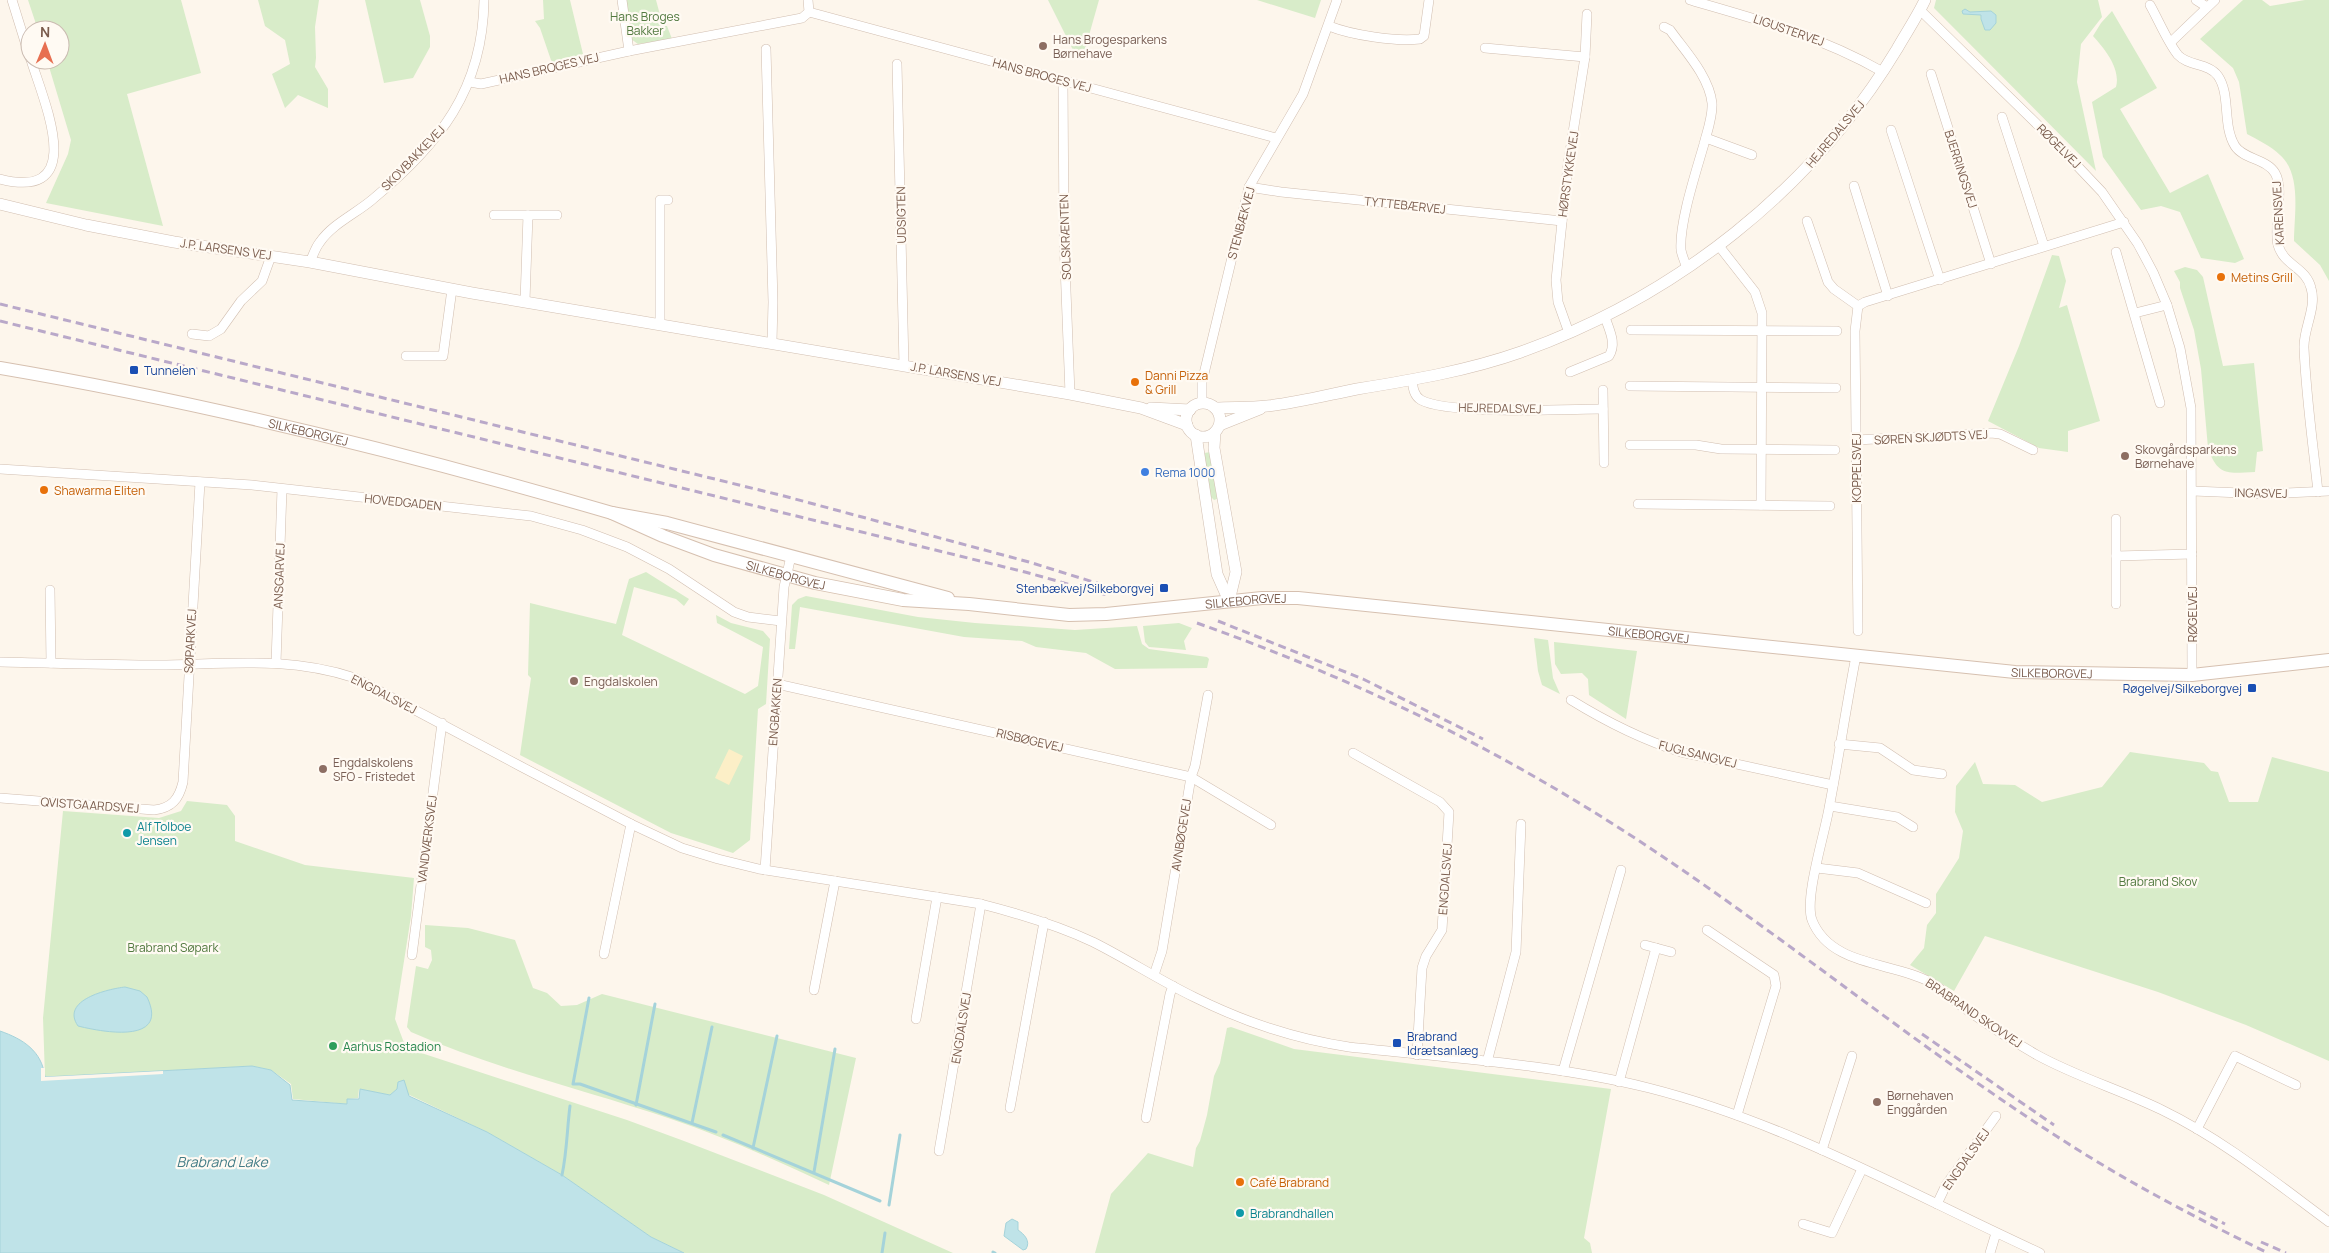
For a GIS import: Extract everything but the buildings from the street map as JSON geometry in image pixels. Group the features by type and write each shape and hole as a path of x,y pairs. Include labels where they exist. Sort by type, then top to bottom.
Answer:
{"main road":[{"name":"SILKEBORGVEJ","path":"0,368 107,387 283,425 612,513 667,523 969,604"},
{"name":"SILKEBORGVEJ","path":"612,513 663,536 714,554 851,592 903,600 969,604 1069,615 1106,614 1230,601 1280,598 1340,601 2016,672 2192,675 2329,660"}],"street":[{"path":"12,0 20,26"},
{"name":"SKOVBAKKEVEJ","path":"310,262 319,242 372,200 432,142 446,124 470,82 481,43 484,0"},
{"path":"622,0 629,50"},
{"path":"808,0 809,12"},
{"name":"STENBÆKVEJ","path":"1202,403 1202,382 1249,187 1303,94 1337,0"},
{"path":"1329,26 1344,32 1408,40 1420,39 1424,36 1430,0"},
{"name":"LIGUSTERVEJ","path":"1690,0 1777,24 1808,35 1854,55 1883,72"},
{"path":"2196,0 2207,7"},
{"path":"2171,42 2215,0"},
{"name":"HEJREDALSVEJ","path":"1215,408 1268,406 1412,380 1490,362 1569,333 1605,316 1687,268 1719,246 1783,190 1822,152 1883,72 1922,5"},
{"name":"RØGELVEJ","path":"1922,5 2082,169 2102,192 2124,222 2153,272 2167,305 2180,348 2189,390 2193,491 2192,675"},
{"name":"KARENSVEJ","path":"2150,5 2179,56 2211,69 2218,77 2222,86 2230,135 2236,148 2268,166 2276,174 2278,185 2278,244 2283,258 2302,272 2312,290 2312,302 2304,346 2318,492"},
{"name":"HANS BROGES VEJ","path":"470,82 481,84 629,50 773,25 802,18 809,12 1276,138"},
{"name":"HØRSTYKKEVEJ","path":"1569,333 1556,292 1562,221 1585,57 1587,14"},
{"path":"1664,27 1670,30 1707,85 1712,103 1706,138 1691,189 1682,234 1681,251 1687,268"},
{"path":"1486,48 1585,57"},
{"path":"766,49 773,302 772,342"},
{"name":"UDSIGTEN","path":"897,64 904,366"},
{"path":"0,179 19,184 39,180 49,171 55,159 55,142 33,70"},
{"name":"BJERRINGSVEJ","path":"1931,74 1991,264"},
{"name":"SOLSKRÆNTEN","path":"1063,80 1064,239 1070,394"},
{"path":"2002,117 2044,246"},
{"path":"1891,130 1940,280"},
{"path":"1706,138 1752,155"},
{"path":"1854,186 1888,296"},
{"name":"TYTTEBÆRVEJ","path":"1249,187 1281,192 1562,221"},
{"path":"660,324 660,200 668,200"},
{"name":"J.P. LARSENS VEJ","path":"0,204 120,232 310,262 452,289 772,342 1141,408 1190,410"},
{"path":"494,215 558,215"},
{"path":"525,301 528,215"},
{"path":"1807,221 1828,282 1834,289 1858,306 2124,222"},
{"path":"1719,246 1760,301 1762,330 1761,505"},
{"path":"2116,252 2160,404"},
{"path":"192,334 209,336 221,329 240,301 262,281 271,256"},
{"path":"406,356 443,356 452,289"},
{"path":"2135,314 2167,305"},
{"name":"KOPPELSVEJ","path":"1858,306 1855,331 1858,631"},
{"path":"1570,372 1609,356 1613,341 1605,316"},
{"path":"1630,330 1837,331"},
{"name":"HEJREDALSVEJ","path":"1412,380 1414,392 1419,399 1439,406 1484,409 1603,409"},
{"path":"1630,386 1836,388"},
{"path":"1603,390 1604,463"},
{"path":"1202,403 1215,408 1220,416 1214,448 1236,572 1230,601 1217,574 1196,435 1187,425 1186,420 1190,410 1202,403"},
{"name":"HEJREDALSVEJ","path":"1217,428 1268,406"},
{"name":"J.P. LARSENS VEJ","path":"1141,408 1187,425"},
{"path":"1196,435 1204,437 1217,428"},
{"name":"SØREN SKJØDTS VEJ","path":"1856,440 1991,433 2000,434 2033,450"},
{"path":"1630,445 1696,445 1721,449 1835,450"},
{"name":"HOVEDGADEN","path":"0,469 282,489 490,511 548,521 605,537 627,547 669,569 734,612 748,617 781,621"},
{"name":"SØPARKVEJ","path":"177,799 183,782 188,664 200,482"},
{"name":"ANSGARVEJ","path":"276,663 282,489"},
{"name":"INGASVEJ","path":"2193,491 2266,494 2329,491"},
{"path":"1638,504 1830,506"},
{"path":"2116,519 2116,604"},
{"path":"2116,556 2192,554"},
{"name":"ENGBAKKEN","path":"765,870 781,621 786,575 792,556"},
{"path":"50,590 51,663"},
{"path":"1856,656 1832,784 1830,806 1817,868 1858,874 1926,903"},
{"name":"ENGDALSVEJ","path":"0,662 276,663 329,669 355,678 631,824 682,848 765,870 981,904 1044,922 1094,943 1229,1013 1294,1036 1342,1046 1563,1072 1619,1082 1685,1098 1737,1116 1822,1150 2040,1253"},
{"name":"RISBØGEVEJ","path":"777,684 1191,777 1271,825"},
{"name":"AVNBØGEVEJ","path":"1154,975 1162,951 1191,777 1195,766 1208,695"},
{"name":"FUGLSANGVEJ","path":"1571,700 1590,712 1658,745 1681,752 1832,784"},
{"name":"VANDVÆRKSVEJ","path":"412,955 442,723"},
{"path":"1839,744 1880,748 1913,770 1942,774"},
{"name":"ENGDALSVEJ","path":"1353,753 1440,802 1449,812 1442,930 1426,956 1422,968 1417,1055"},
{"name":"QVISTGAARDSVEJ","path":"0,798 154,810 172,805 177,799"},
{"path":"1830,806 1897,817 1913,827"},
{"path":"604,954 631,824"},
{"path":"1487,1062 1516,952 1521,824"},
{"name":"BRABRAND SKOVVEJ","path":"1817,868 1810,901 1812,918 1819,932 1831,945 1850,956 1868,963 1911,972 1932,983 1994,1029 2038,1056 2162,1110 2197,1129 2255,1167 2329,1222"},
{"path":"1563,1072 1621,870"},
{"path":"814,990 835,881"},
{"path":"916,1018 937,897"},
{"name":"ENGDALSVEJ","path":"939,1151 981,904"},
{"path":"1010,1108 1044,922"},
{"path":"1707,930 1774,975 1776,986 1737,1116"},
{"path":"1645,945 1671,952"},
{"path":"1619,1082 1656,948"},
{"path":"1146,1118 1170,994 1174,986"},
{"path":"1822,1150 1852,1056"},
{"path":"2197,1129 2235,1056 2296,1085"},
{"name":"ENGDALSVEJ","path":"1937,1204 1946,1185 1996,1116"},
{"path":"1803,1224 1832,1233 1862,1169"},
{"path":"1990,1253 1996,1233"}],"green space":[{"path":"28,0 181,0 201,73 127,94 163,226 46,203 68,154 71,140 50,70 70,70 70,20 35,20"},
{"path":"258,0 319,0 315,27 315,67 328,89 328,108 298,95 285,108 272,74 290,64 285,40 265,26"},
{"path":"365,0 420,0 430,36 430,47 413,78 384,83"},
{"path":"543,0 570,0 583,54 552,63 540,28 535,21 544,19"},
{"name":"Hans Broges Bakker","path":"626,0 656,0 663,26 667,26 672,39 638,44 631,39"},
{"path":"1048,0 1099,0 1084,53 1074,52"},
{"path":"1257,0 1321,0 1315,18"},
{"path":"1936,0 2098,0 2102,17 2081,44 2077,82 2096,171 1934,8"},
{"path":"2243,0 2262,0 2270,6 2305,0 2329,0 2329,281 2320,265 2294,241 2295,195 2294,184 2287,163 2273,149 2247,134 2239,82 2233,68 2200,39"},
{"path":"2112,11 2157,88 2120,109 2170,193 2208,174 2244,259 2235,263 2201,258 2180,212 2161,206 2141,210 2103,157 2092,102 2116,87 2117,80 2111,60 2093,36"},
{"path":"2052,255 2059,256 2066,281 2059,308 2067,305 2100,421 2068,431 2068,452 2039,448 1988,421 2019,346"},
{"path":"2185,267 2197,270 2203,277 2223,366 2254,363 2263,451 2257,452 2255,472 2238,473 2220,469 2208,448 2201,369 2194,330 2180,288 2180,282 2174,271"},
{"path":"1211,452 1217,499 1214,500 1211,497 1204,453"},
{"path":"646,572 689,599 684,606 676,599 634,587 622,635 745,694 758,686 763,647 717,623 716,615 731,623 763,631 770,639 766,704 758,709 750,840 733,853 671,833 520,755 531,678 528,675 530,603 616,624 629,579"},
{"path":"806,596 918,617 975,623 1075,630 1137,626 1142,644 1149,649 1207,657 1209,659 1207,668 1115,669 1086,653 1036,647 1022,641 964,637 800,607 795,649 789,649 792,605 798,599"},
{"path":"1179,623 1192,628 1184,641 1186,650 1149,647 1145,642 1143,626"},
{"path":"1534,638 1548,640 1553,678 1560,694 1542,685 1538,671"},
{"path":"1554,642 1637,651 1626,719 1589,695 1588,679 1582,673 1561,674 1555,664"},
{"name":"Brabrand Skov","path":"2130,752 2204,763 2211,771 2218,772 2229,802 2258,802 2272,757 2329,772 2329,1061 2246,1025 2158,992 1985,936 1954,991 1910,965 1924,948 1927,925 1936,913 1936,894 1959,858 1963,831 1955,812 1956,786 1975,762 1983,784 2015,785 2042,802 2102,787"},
{"name":"Brabrand Søpark","path":"187,801 227,805 235,816 235,841 305,865 414,878 411,916 395,1019 406,1048 627,1120 684,1141 824,1195 953,1253 684,1253 651,1237 562,1175 487,1132 397,1089 390,1095 359,1089 358,1098 348,1099 347,1104 293,1099 291,1084 271,1070 252,1066 45,1077 43,1018 63,811 159,818 181,811"},
{"path":"425,925 468,928 515,940 533,988 547,993 561,1006 577,1005 602,994 856,1058 829,1185 751,1150 691,1126 475,1057 411,1032 407,1027 416,966 428,969 432,960 431,950 425,947"},
{"path":"1231,1027 1294,1049 1611,1089 1584,1238 1590,1243 1592,1253 1095,1253 1111,1194 1148,1153 1193,1167 1196,1148 1200,1141 1207,1115 1214,1076 1220,1063 1227,1028"}],"sand":[{"path":"729,749 743,756 729,785 715,778"}],"water":[{"path":"1965,9 1970,12 1991,11 1996,15 1996,23 1990,30 1985,30 1981,15 1963,14 1962,11"},
{"path":"125,987 140,991 147,997 152,1012 149,1023 142,1029 130,1032 116,1032 78,1026 74,1017 75,1009 80,1003 98,993"},
{"name":"Brabrand Lake","path":"0,1031 24,1042 36,1053 45,1077 252,1066 271,1070 290,1085 292,1100 347,1104 347,1099 359,1099 360,1089 390,1095 397,1089 398,1082 404,1080 409,1096 487,1132 562,1175 651,1237 684,1253 0,1253"},
{"path":"1012,1219 1018,1222 1018,1230 1026,1238 1028,1243 1026,1249 1023,1250 1004,1236 1006,1223"}],"pier":[{"path":"41,1068 45,1068 45,1077 163,1071 163,1074 41,1081"}],"waterway":[{"path":"589,998 573,1084 580,1084 716,1132"},
{"path":"636,1105 655,1004"},
{"path":"692,1123 712,1027"},
{"path":"753,1148 777,1036"},
{"path":"814,1172 835,1049"},
{"path":"562,1175 570,1106"},
{"path":"723,1135 880,1201"},
{"path":"889,1205 900,1135"},
{"path":"882,1253 885,1233"}],"railway":[{"path":"0,304 784,496 1029,562 1132,594"},
{"path":"0,321 1025,572 1107,595"},
{"path":"1218,621 1363,679 1483,739"},
{"path":"1197,623 1306,665 1411,711 1563,793 1613,824 1730,903 2016,1110 2122,1176 2219,1229 2268,1253"},
{"path":"1922,1034 2054,1125"},
{"path":"2187,1205 2225,1224"},
{"path":"2261,1242 2286,1253"}],"place":[{"name":"Hans Brogesparkens Børnehave","path":"1043,46"},
{"name":"Metins Grill","path":"2221,277"},
{"name":"Tunnelen","path":"134,370"},
{"name":"Danni Pizza & Grill","path":"1135,382"},
{"name":"Skovgårdsparkens Børnehave","path":"2125,456"},
{"name":"Rema 1000","path":"1145,472"},
{"name":"Shawarma Eliten","path":"44,490"},
{"name":"Stenbækvej/Silkeborgvej","path":"1164,588"},
{"name":"Engdalskolen","path":"574,681"},
{"name":"Røgelvej/Silkeborgvej","path":"2252,688"},
{"name":"Engdalskolens SFO - Fristedet","path":"323,769"},
{"name":"Alf Tolboe Jensen","path":"127,833"},
{"name":"Brabrand Idrætsanlæg","path":"1397,1043"},
{"name":"Aarhus Rostadion","path":"333,1046"},
{"name":"Børnehaven Enggården","path":"1877,1102"},
{"name":"Café Brabrand","path":"1240,1182"},
{"name":"Brabrandhallen","path":"1240,1213"}]}
